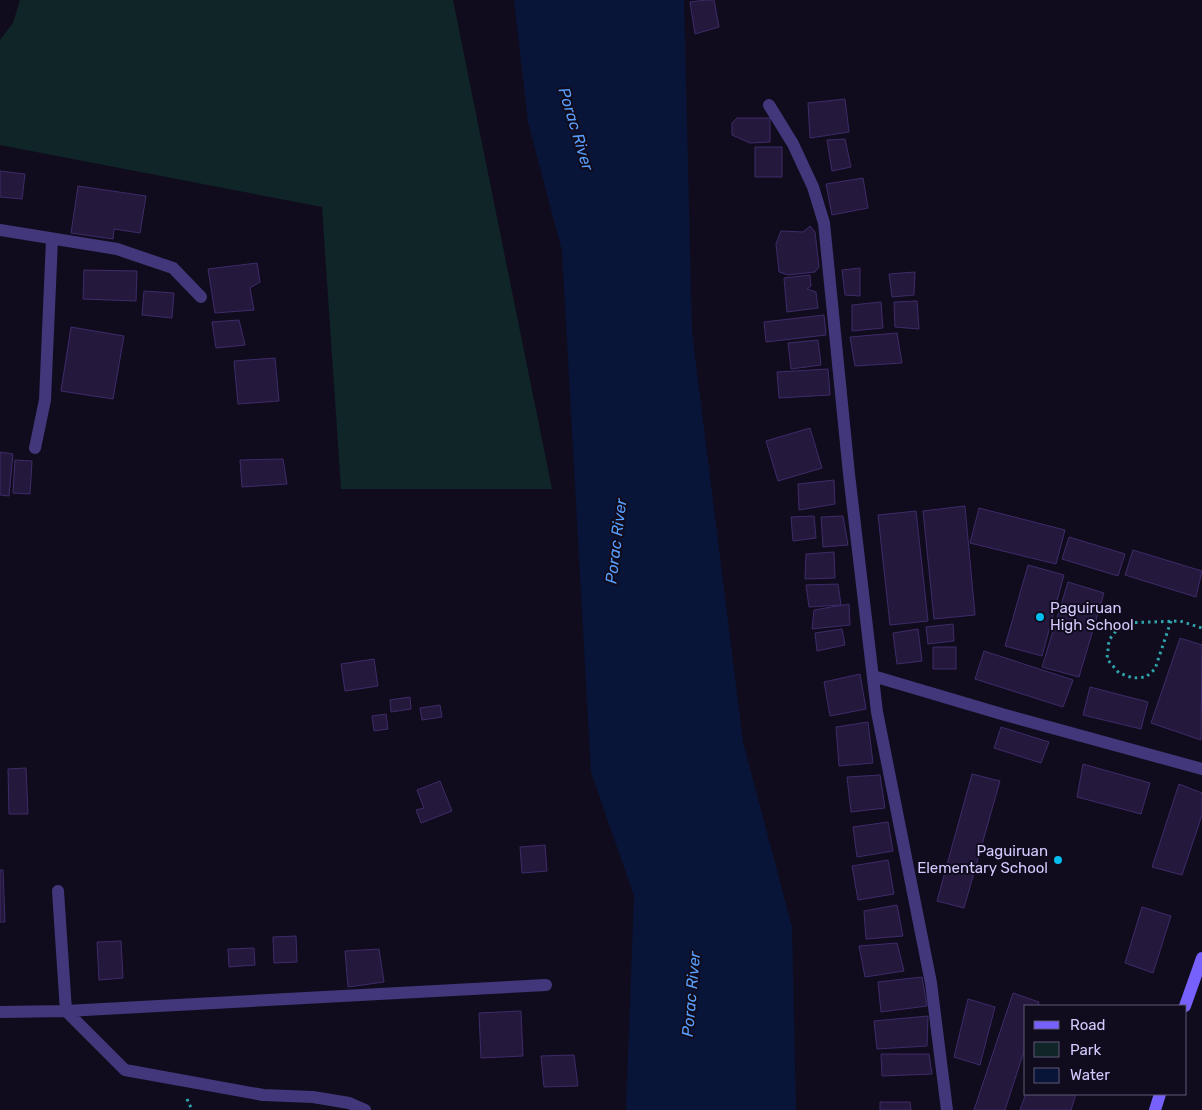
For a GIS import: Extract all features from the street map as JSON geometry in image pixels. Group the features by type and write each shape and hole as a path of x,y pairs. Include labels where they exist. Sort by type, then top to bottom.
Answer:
{"street":[{"path":"769,105 793,144 813,187 824,223 849,474 877,712 931,982 947,1110"},
{"path":"0,230 117,249 174,268 201,297"},
{"path":"35,448 45,400 52,239"},
{"path":"873,676 1005,715 1202,769"},
{"path":"58,891 66,1011 125,1070 263,1095 313,1097 349,1103 365,1110"},
{"path":"1185,1005 1202,958"},
{"path":"0,1012 66,1011 546,985"},
{"path":"1155,1110 1160,1095"}],"path":[{"path":"1171,621 1155,669 1146,677 1133,678 1119,673 1106,659 1109,640 1122,622 1171,621 1180,621 1202,628"}],"green space":[{"path":"20,0 453,0 552,489 341,489 322,207 0,145 0,40 13,23"}],"water":[{"name":"Porac River","path":"514,0 684,0 692,332 743,742 792,927 796,1110 626,1110 634,896 591,772 562,251 528,122"}],"building":[{"path":"714,0 719,27 695,34 690,2"},
{"path":"845,99 849,132 810,138 808,103"},
{"path":"737,118 770,118 770,142 750,143 732,135 732,123"},
{"path":"845,139 851,167 832,171 827,140"},
{"path":"755,147 782,147 782,177 755,177"},
{"path":"0,171 25,174 22,199 0,197"},
{"path":"863,178 868,208 832,215 826,184"},
{"path":"78,186 146,196 140,233 114,229 113,239 71,233"},
{"path":"810,226 815,232 819,267 815,272 788,275 779,272 776,244 781,231 803,232"},
{"path":"257,263 260,282 250,288 254,310 215,313 208,269"},
{"path":"860,268 860,296 845,295 842,270"},
{"path":"84,270 137,271 136,301 83,299"},
{"path":"915,272 914,295 892,297 889,274"},
{"path":"810,275 811,286 807,289 816,292 818,308 787,312 784,278"},
{"path":"144,291 174,293 172,318 142,315"},
{"path":"917,301 919,329 895,327 894,302"},
{"path":"881,302 883,328 852,331 852,305"},
{"path":"824,315 826,335 766,342 764,322"},
{"path":"239,320 245,345 216,348 212,322"},
{"path":"71,327 124,336 113,399 61,391"},
{"path":"897,333 902,363 855,366 850,337"},
{"path":"818,340 821,365 791,369 788,343"},
{"path":"275,358 279,401 238,404 234,361"},
{"path":"828,369 830,395 779,398 777,372"},
{"path":"810,428 822,468 778,481 766,441"},
{"path":"0,452 13,454 9,496 0,495"},
{"path":"283,459 287,484 242,487 240,460"},
{"path":"15,460 32,461 30,494 13,493"},
{"path":"834,480 835,504 799,510 798,484"},
{"path":"965,506 975,615 934,619 923,511"},
{"path":"979,508 1065,530 1056,564 970,543"},
{"path":"916,511 928,621 890,625 878,515"},
{"path":"814,516 816,538 793,541 791,517"},
{"path":"843,516 848,545 823,547 821,517"},
{"path":"1069,537 1125,554 1118,576 1062,559"},
{"path":"1133,550 1202,571 1196,597 1125,575"},
{"path":"834,552 835,578 805,579 806,554"},
{"path":"1028,565 1064,575 1042,656 1005,646"},
{"path":"1068,582 1104,593 1079,677 1042,667"},
{"path":"838,584 841,605 809,607 806,585"},
{"path":"849,604 850,625 812,629 814,610"},
{"path":"953,624 954,641 928,644 926,627"},
{"path":"842,629 845,645 817,651 815,633"},
{"path":"918,629 922,661 897,664 893,633"},
{"path":"1180,638 1202,645 1201,740 1151,723"},
{"path":"933,647 956,647 956,669 933,669"},
{"path":"984,651 1073,680 1063,707 975,679"},
{"path":"374,659 378,686 345,691 341,664"},
{"path":"860,674 866,709 830,716 824,682"},
{"path":"1090,687 1148,702 1141,729 1083,715"},
{"path":"410,697 411,709 391,712 390,700"},
{"path":"440,705 442,717 422,720 420,708"},
{"path":"386,714 388,729 374,731 372,716"},
{"path":"868,722 873,763 839,766 836,727"},
{"path":"1001,727 1049,742 1041,763 994,748"},
{"path":"1083,764 1150,783 1141,814 1077,797"},
{"path":"26,768 28,814 9,814 8,769"},
{"path":"972,774 1000,781 964,908 937,901"},
{"path":"880,775 885,808 851,812 847,777"},
{"path":"440,781 452,811 421,823 416,810 424,808 417,790"},
{"path":"1179,784 1202,793 1202,815 1182,875 1152,867"},
{"path":"888,822 893,851 857,857 853,827"},
{"path":"545,845 547,871 522,873 520,847"},
{"path":"888,860 894,894 858,900 852,866"},
{"path":"0,870 3,870 5,922 0,922"},
{"path":"897,905 903,936 866,939 864,911"},
{"path":"1142,907 1171,916 1153,973 1125,963"},
{"path":"296,936 297,962 274,963 273,937"},
{"path":"121,941 123,978 99,980 97,942"},
{"path":"897,943 904,971 865,977 859,946"},
{"path":"254,948 255,965 229,967 228,949"},
{"path":"379,949 384,982 348,987 345,951"},
{"path":"922,977 927,1006 881,1012 878,982"},
{"path":"1013,993 1039,1002 1038,1005 1024,1005 1024,1051 1005,1110 974,1110"},
{"path":"968,999 995,1007 980,1065 954,1057"},
{"path":"521,1011 523,1056 481,1058 479,1013"},
{"path":"928,1016 927,1046 877,1049 874,1021"},
{"path":"881,1054 929,1054 932,1074 882,1076"},
{"path":"574,1055 578,1086 544,1087 541,1056"},
{"path":"1025,1095 1076,1095 1071,1110 1020,1110"},
{"path":"880,1102 910,1102 911,1110 880,1110"}],"place":[{"name":"Paguiruan High School","path":"1040,617"},
{"name":"Paguiruan Elementary School","path":"1058,860"}]}
